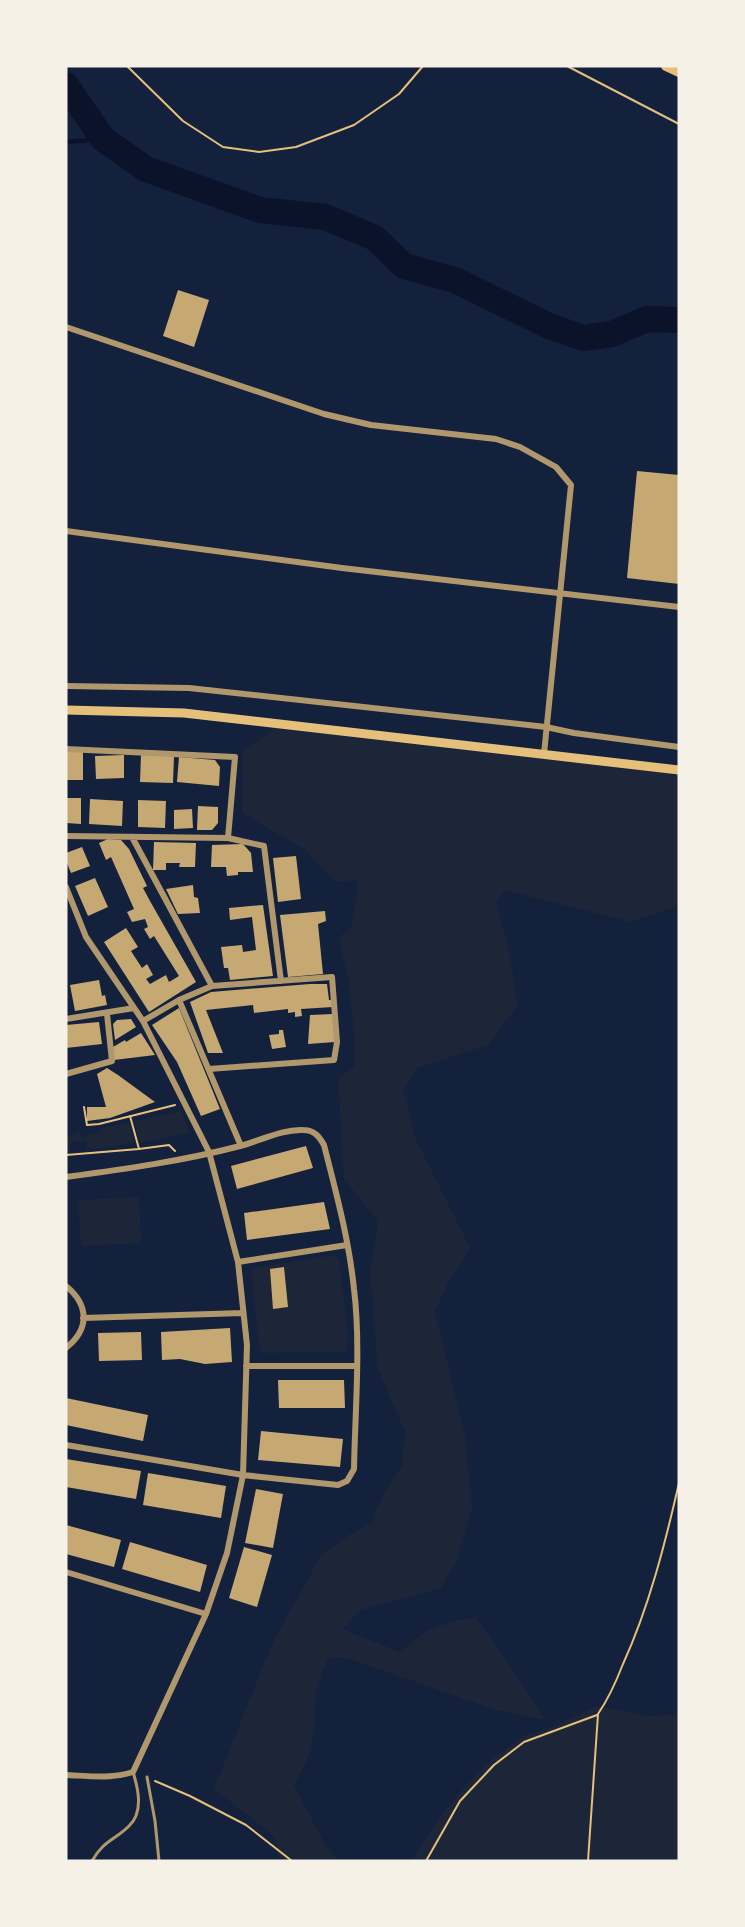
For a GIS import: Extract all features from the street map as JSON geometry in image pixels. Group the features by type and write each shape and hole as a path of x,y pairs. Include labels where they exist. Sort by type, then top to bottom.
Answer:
{"highway":[{"path":"666,66 679,72"}],"main road":[{"path":"66,710 184,713 679,770"}],"street":[{"path":"66,327 324,414 371,425 496,439 520,447 556,467 571,485 544,754"},
{"path":"66,531 342,568 679,607"},
{"path":"66,686 189,688 546,726 574,733 679,747"},
{"path":"66,749 235,757 228,838"},
{"path":"66,836 228,838 264,846 281,981"},
{"path":"132,837 212,986"},
{"path":"66,887 86,937 142,1021 209,1152 238,1262 246,1366 243,1474 227,1553 206,1614 133,1772 104,1777 66,1775"},
{"path":"142,1021 179,1000 212,986 332,977 337,1042 334,1060 209,1069"},
{"path":"179,1000 241,1146"},
{"path":"66,1018 108,1014 134,1008"},
{"path":"66,1074 112,1061 108,1014"},
{"path":"66,1177 153,1166 241,1146 300,1129 310,1130 319,1136 324,1145 347,1245 355,1290 356,1366 354,1469 347,1481 338,1485 243,1474 66,1445"},
{"path":"238,1262 347,1245"},
{"path":"66,1286 75,1293 80,1302 83,1318 78,1336 66,1348"},
{"path":"83,1318 243,1313"},
{"path":"246,1366 356,1366"},
{"path":"66,1572 206,1614"}],"lane":[{"path":"92,1861 105,1843 131,1825 138,1808 139,1792 133,1772"},
{"path":"147,1778 159,1861"}],"path":[{"path":"127,66 183,121 223,147 259,152 296,147 354,125 399,94 423,66"},
{"path":"567,66 679,124"},
{"path":"84,1107 87,1125 184,1103"},
{"path":"130,1116 139,1149"},
{"path":"66,1155 169,1145 183,1159"},
{"path":"588,1861 598,1714 608,1700 633,1643 653,1583 679,1482"},
{"path":"426,1861 460,1801 494,1765 524,1742 598,1714"},
{"path":"147,1778 190,1796 246,1825 292,1861"}],"shaded area":[{"path":"281,723 679,771 679,906 631,922 504,890 496,902 509,949 518,1005 488,1045 417,1068 404,1090 415,1138 470,1248 448,1283 435,1311 465,1436 472,1509 457,1560 441,1588 361,1610 342,1629 400,1652 428,1630 454,1621 476,1617 546,1720 497,1710 343,1657 329,1658 319,1682 310,1751 294,1786 326,1846 339,1861 281,1861 274,1836 214,1789 271,1646 321,1555 349,1535 373,1522 376,1509 402,1466 405,1432 378,1369 370,1270 377,1233 377,1220 344,1179 338,1077 355,1067 355,1045 349,982 339,937 352,927 358,880 336,882 303,848 242,813 243,752"},
{"path":"181,1111 189,1133 140,1143 134,1121"},
{"path":"129,1122 134,1143 87,1150 86,1141 70,1142 70,1151 66,1152 66,1137 80,1131 81,1136 87,1136 101,1132 101,1128"},
{"path":"139,1197 141,1243 81,1246 78,1200"},
{"path":"334,1255 339,1259 349,1343 346,1352 262,1353 251,1271 253,1268"},
{"path":"679,1705 679,1861 412,1861 440,1817 463,1789 492,1759 525,1735 547,1729 597,1706 647,1716 676,1714"}],"building":[{"path":"178,290 209,300 194,347 163,336"},
{"path":"637,471 679,475 679,584 627,578"},
{"path":"66,752 83,752 83,780 66,780"},
{"path":"124,755 124,778 96,779 95,756"},
{"path":"141,755 174,756 173,783 140,782"},
{"path":"179,757 215,760 220,767 219,786 177,782"},
{"path":"66,798 81,798 81,824 66,823"},
{"path":"90,799 123,801 122,826 89,824"},
{"path":"138,800 166,801 165,828 138,827"},
{"path":"198,806 218,807 218,823 212,830 197,830"},
{"path":"192,809 193,828 174,829 174,810"},
{"path":"108,839 121,840 129,849 147,886 143,888 196,982 149,1012 104,942 126,928 138,947 131,951 142,968 147,964 153,975 146,979 150,984 166,975 169,982 179,976 154,936 150,939 144,929 148,927 145,919 132,922 127,912 134,909 111,857 106,860 99,843"},
{"path":"154,842 196,843 195,867 179,867 180,863 166,863 166,870 153,870"},
{"path":"243,844 251,853 253,872 238,872 238,875 227,876 226,867 211,867 212,845"},
{"path":"82,847 90,866 71,873 66,861 66,853"},
{"path":"296,856 301,899 278,902 273,858"},
{"path":"95,878 108,907 88,916 75,886"},
{"path":"193,885 194,897 198,898 200,913 178,914 166,889"},
{"path":"263,905 273,976 230,980 228,968 224,968 221,947 242,945 243,952 256,950 252,917 230,920 229,908"},
{"path":"325,911 326,921 318,924 323,974 288,977 280,915"},
{"path":"99,980 102,996 105,995 107,1005 75,1011 70,985"},
{"path":"327,984 329,1000 332,1000 333,1007 301,1009 302,1016 295,1017 295,1012 288,1013 288,1009 254,1013 253,1005 206,1010 223,1053 208,1053 190,1002 211,992"},
{"path":"179,1008 220,1109 201,1116 177,1062 152,1025"},
{"path":"333,1014 335,1042 308,1044 310,1015"},
{"path":"131,1019 136,1027 115,1040 113,1024 117,1020"},
{"path":"99,1022 102,1044 66,1048 66,1025"},
{"path":"279,1030 283,1030 286,1047 272,1049 269,1035 279,1034"},
{"path":"141,1033 155,1055 114,1060 113,1047"},
{"path":"107,1068 155,1102 110,1118 87,1121 87,1107 106,1107 97,1074"},
{"path":"306,1146 313,1168 237,1189 231,1166"},
{"path":"324,1202 330,1229 247,1240 244,1213"},
{"path":"284,1267 288,1307 273,1309 270,1269"},
{"path":"230,1328 232,1362 205,1364 180,1359 162,1360 161,1332"},
{"path":"141,1332 142,1360 99,1361 98,1333"},
{"path":"278,1380 344,1380 345,1408 279,1408"},
{"path":"66,1398 148,1415 143,1441 66,1425"},
{"path":"261,1431 343,1439 340,1467 258,1460"},
{"path":"66,1459 141,1471 136,1499 66,1487"},
{"path":"148,1473 226,1486 221,1518 143,1505"},
{"path":"256,1489 283,1494 273,1548 245,1543"},
{"path":"66,1525 121,1540 114,1567 66,1554"},
{"path":"130,1542 207,1565 200,1592 122,1569"},
{"path":"244,1547 272,1555 257,1607 229,1598"}],"waterway":[{"path":"66,85 103,139 146,169 260,210 325,217 375,238 404,266 455,280 549,326 583,338 612,334 647,319 679,320"},
{"path":"66,142 103,139"}]}
